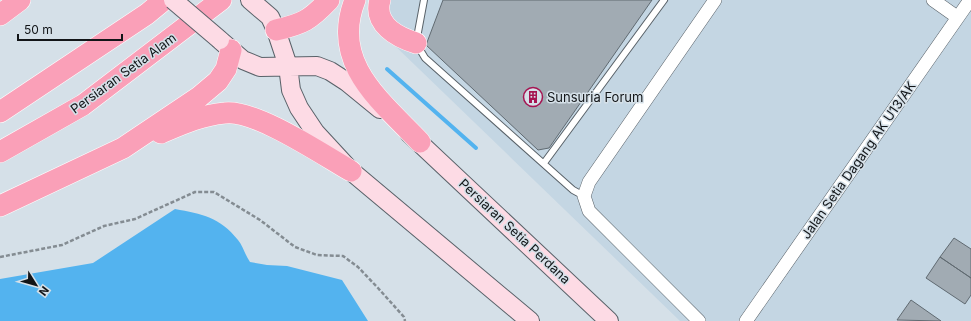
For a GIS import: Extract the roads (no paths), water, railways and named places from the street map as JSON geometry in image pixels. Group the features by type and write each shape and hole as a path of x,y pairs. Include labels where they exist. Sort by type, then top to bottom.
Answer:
{"highway":[{"path":"0,112 147,14 164,0"},
{"name":"Persiaran Setia Alam","path":"0,152 83,105 221,0"},
{"path":"276,30 299,26 317,12 329,0"},
{"path":"355,0 351,11 349,40 353,62 367,86 420,142"},
{"path":"380,0 378,7 380,17 388,30 404,39 416,43"},
{"path":"122,148 199,97 218,82 226,69 226,45"},
{"path":"0,206 122,148 197,118 226,112 258,119 351,170"}],"main road":[{"name":"Persiaran Setia Perdana","path":"173,0 243,60 260,67 317,66 330,71 347,82 420,142 610,321"},
{"path":"253,2 270,17 288,66 291,90 299,108 315,132 351,170 530,321"}],"street":[{"path":"699,321 589,211 584,196 589,182 715,0"},
{"path":"933,0 958,17"},
{"name":"Jalan Setia Dagang AK U13/AK","path":"746,321 970,0"}],"lane":[{"path":"424,0 416,43 425,58 434,68 573,190 584,196"},
{"path":"544,163 664,0"}],"water":[{"path":"175,209 202,215 217,221 231,232 240,242 250,262 287,266 342,280 368,321 0,321 0,279 93,263"}],"waterway":[{"path":"387,69 476,148"}],"place":[{"name":"Sunsuria Forum","path":"533,97"}]}
